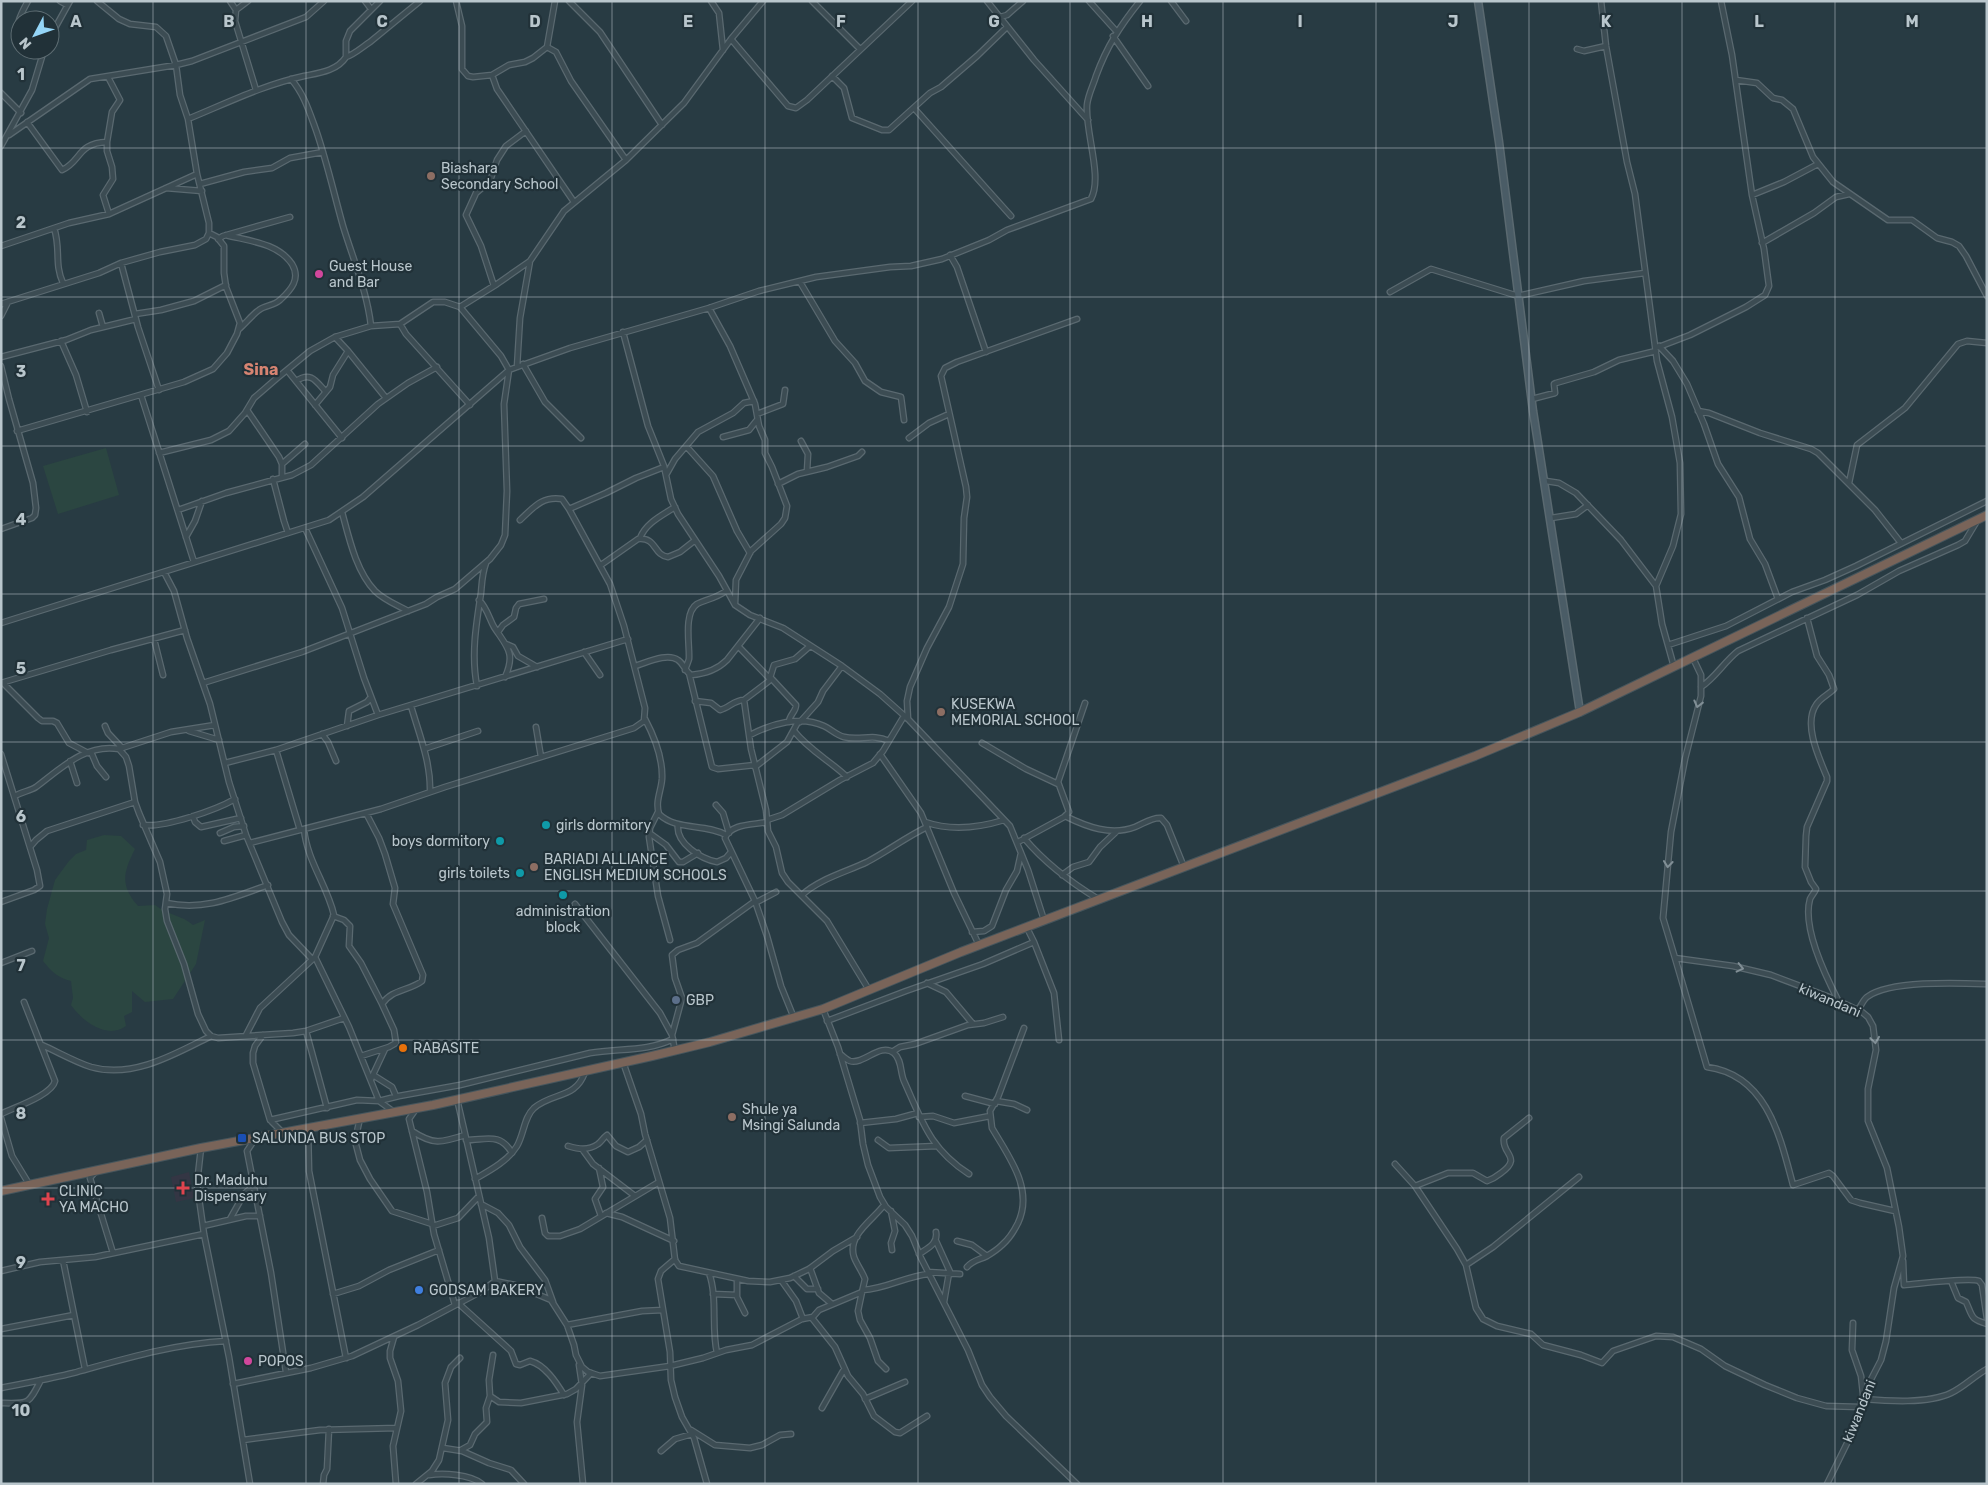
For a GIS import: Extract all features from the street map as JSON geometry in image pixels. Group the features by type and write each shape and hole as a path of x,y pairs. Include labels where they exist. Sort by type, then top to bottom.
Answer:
{"highway":[{"path":"1,1191 201,1148 416,1108 675,1051 823,1009 1098,899 1184,868 1475,756 1580,712 1987,515"}],"street":[{"path":"60,1 69,3 60,20"},
{"path":"17,431 159,390 184,382 213,369 227,353 239,329 240,323 226,285 224,273 226,251 218,239 210,233 197,174 188,119 180,95 176,65 168,41 160,29 124,22 97,1"},
{"path":"230,1 236,10 235,21 240,42 256,90"},
{"path":"236,10 248,1"},
{"path":"9,134 90,80 176,65 306,17 324,1"},
{"path":"365,1 371,9"},
{"path":"346,57 346,41 350,31 380,1"},
{"path":"188,119 256,90 332,69 346,57 357,52 361,47 370,42 420,1"},
{"path":"456,1 462,26 463,70 471,77 492,75 509,65 525,62 547,47 555,1"},
{"path":"569,1 600,32 662,125"},
{"path":"711,1 719,12 723,50"},
{"path":"460,307 530,261 564,211 626,160 684,103 731,39 763,1"},
{"path":"812,1 860,49"},
{"path":"731,39 785,103 792,108 799,107 912,1"},
{"path":"987,1 1007,27 1089,121"},
{"path":"1000,17 1007,15 1023,1"},
{"path":"1089,1 1115,34 1148,86"},
{"path":"1,623 319,524 342,512 363,497 509,370 517,366 759,291 816,277 911,266 942,259 989,240 1007,230 1091,199 1095,193 1096,183 1087,107 1090,92 1103,57 1115,34 1140,1"},
{"path":"1171,1 1186,21"},
{"path":"1478,1 1499,142 1532,399 1580,712"},
{"path":"1601,1 1606,46 1627,162 1635,194 1657,348 1678,453 1681,514 1672,546 1656,586 1658,606 1674,667"},
{"path":"1532,399 1555,393 1554,384 1556,383 1594,372 1608,364 1690,335 1741,310 1765,295 1768,291 1769,282 1752,195 1736,80 1721,1"},
{"path":"832,76 844,88 852,118 882,130 890,130 930,93 940,88 1007,27"},
{"path":"1577,49 1584,51 1606,46"},
{"path":"547,47 556,52 571,80 626,160"},
{"path":"1,146 21,113 32,90 41,60"},
{"path":"492,75 497,90 574,202"},
{"path":"108,77 120,100 112,112 107,142 107,152 113,179 103,195 109,214"},
{"path":"291,79 309,108 364,290 371,326"},
{"path":"1736,80 1757,83 1773,98 1782,100 1793,108 1813,158 1830,180 1888,220 1912,220 1939,238 1955,243 1966,256 1987,296"},
{"path":"1,93 21,113"},
{"path":"914,108 1010,216"},
{"path":"27,122 62,170 68,167 91,144 107,142"},
{"path":"494,286 481,246 466,215 476,193 490,182 498,160 506,146 526,131"},
{"path":"200,184 244,172 272,168 290,158 323,152"},
{"path":"1752,195 1784,182 1818,164"},
{"path":"1,246 54,228 109,214 197,174"},
{"path":"165,188 178,191 202,191"},
{"path":"1762,243 1814,213 1836,197 1849,194"},
{"path":"218,239 290,217"},
{"path":"54,228 58,244 57,267 63,283"},
{"path":"1,304 122,263 160,252 196,245 206,239 210,233"},
{"path":"226,235 274,248 283,253 288,258 296,274 294,284 282,299 277,303 258,310 239,329"},
{"path":"950,255 957,267 986,352"},
{"path":"517,366 520,318 530,261"},
{"path":"122,263 135,316 159,390"},
{"path":"1390,292 1431,269 1447,275 1464,278 1493,290 1518,296 1584,281 1645,273"},
{"path":"800,282 835,341 855,363 865,381 880,392 901,397 904,420"},
{"path":"1,357 61,341 135,316 194,301 226,285"},
{"path":"1,316 8,302"},
{"path":"159,453 222,436 229,431 247,410 254,398 310,351 334,337 371,326 400,324 433,302 445,302 460,307 501,356 509,370 504,404 507,491 505,535 501,545 487,562 447,593 439,595 430,603 302,652 203,683"},
{"path":"709,308 730,346 754,401 759,426 765,440 765,453 787,506 785,518 750,553 736,580 735,605"},
{"path":"99,313 102,327"},
{"path":"728,834 738,827 767,822 782,815 847,777 865,769 873,763 906,717 910,687 927,648 949,607 962,564 967,497 964,475 942,382 943,371 957,362 1077,319"},
{"path":"400,324 406,334 470,405"},
{"path":"623,332 648,426 664,467 674,507 694,541 719,576 735,605 743,612 783,628 842,666 880,694 906,717 1014,832 1044,920"},
{"path":"334,337 348,351 386,398"},
{"path":"61,341 76,375 87,412"},
{"path":"1849,483 1856,444 1904,408 1958,344 1969,341 1987,343"},
{"path":"1657,348 1673,361 1682,376 1704,424 1718,464 1739,497 1750,539 1768,570 1773,590 1778,599"},
{"path":"315,405 330,387 333,375 348,351"},
{"path":"523,364 545,402 581,438"},
{"path":"1,366 17,431 33,483 36,512 32,518 1,529"},
{"path":"178,510 273,479 292,475 311,465 386,398 436,367"},
{"path":"287,370 342,438"},
{"path":"296,381 304,376 312,378 326,392"},
{"path":"722,437 749,430 758,416 783,404 785,390"},
{"path":"141,395 194,562"},
{"path":"665,476 675,459 704,427 733,413 744,403 754,401"},
{"path":"247,410 275,450 282,464 282,478"},
{"path":"1698,411 1709,412 1753,430 1811,449 1825,459 1875,510 1901,543"},
{"path":"909,438 929,423 949,414"},
{"path":"801,441 808,454 806,472"},
{"path":"282,464 304,444"},
{"path":"686,446 713,476 737,531 750,553"},
{"path":"778,484 785,479 858,456 862,452"},
{"path":"569,509 664,467"},
{"path":"273,479 288,533"},
{"path":"1546,481 1559,483 1571,489 1588,505 1638,560 1656,586"},
{"path":"520,520 538,503 550,498 562,499 569,509 610,584 628,639 645,708 645,719 652,731 660,765 662,779 656,806 658,812 664,820 713,829 728,834"},
{"path":"186,537 195,521 202,501"},
{"path":"1668,645 1712,632 1778,599 1834,576 1987,501"},
{"path":"1551,518 1576,514 1588,505"},
{"path":"600,565 640,538 652,522 674,507"},
{"path":"342,512 360,567 367,580 384,598 408,611"},
{"path":"1701,686 1712,678 1738,651 1857,595 1899,571 1965,541 1978,519"},
{"path":"305,528 342,608 378,716"},
{"path":"640,538 650,540 660,553 668,557 680,552 694,541"},
{"path":"477,686 474,650 482,574 487,562"},
{"path":"164,572 174,591 203,683 246,835 282,922 289,934 314,958 372,1077 379,1101 394,1112"},
{"path":"687,672 689,620 693,608 697,604 715,598 726,591"},
{"path":"498,632 505,623 514,617 519,604 544,599"},
{"path":"479,600 487,609 506,644 511,660 505,678"},
{"path":"687,672 705,673 720,666 760,618"},
{"path":"1807,618 1817,656 1829,675 1834,689 1816,704 1811,714 1814,744 1827,777 1807,827 1805,867 1816,889 1810,898 1810,928 1825,975 1838,1001"},
{"path":"106,777 97,766 90,752 69,743 56,723 53,721 42,721 2,683 185,630"},
{"path":"225,764 276,750 346,726 628,639"},
{"path":"154,640 163,675"},
{"path":"506,644 513,647 518,656 537,667"},
{"path":"738,646 796,705 790,715 789,722"},
{"path":"695,701 711,703 720,710 732,706 737,700 744,700 771,678 774,665 795,659 810,646"},
{"path":"584,652 600,675"},
{"path":"635,666 660,659 675,658 681,662 687,672 712,767 718,769 755,766 787,742 799,722 810,708 818,702 823,691 842,666"},
{"path":"1693,658 1701,675 1700,696 1674,818 1663,918 1707,1067 1722,1069 1737,1077 1756,1094 1769,1112 1779,1134 1793,1185 1829,1173 1851,1200 1895,1211"},
{"path":"346,726 349,711 367,702 371,697"},
{"path":"744,700 755,766 763,795 768,831 776,847 782,873 827,921 869,990"},
{"path":"1058,784 1086,703"},
{"path":"411,706 430,774 430,792"},
{"path":"250,843 381,809 634,728 642,724 645,719"},
{"path":"750,735 774,724 799,722 822,725 844,737 861,738 876,736 889,741"},
{"path":"15,796 24,790 34,788 70,761 90,752 109,748 121,748 171,732 215,724"},
{"path":"105,726 121,748 129,766 135,802 160,862 165,883 167,921 179,949 198,1014 206,1031 211,1036 218,1038 246,1035 263,1036 306,1031 344,1018"},
{"path":"536,727 541,757"},
{"path":"186,730 219,740"},
{"path":"794,731 805,744 836,766 847,777"},
{"path":"424,749 478,732"},
{"path":"322,734 328,742 336,762"},
{"path":"982,742 1058,784 1069,808 1069,812 1065,816 1018,842"},
{"path":"246,1035 260,1008 314,958 333,916 330,902 309,854 276,750"},
{"path":"1,754 40,879 40,888 1,902"},
{"path":"880,754 909,794 926,824 950,886 979,946"},
{"path":"70,761 77,783"},
{"path":"143,825 154,826 193,816 215,809 235,799"},
{"path":"30,847 47,831 135,802"},
{"path":"716,805 724,814 728,834 726,841 755,902 781,986 794,1018"},
{"path":"658,812 648,832 656,888 670,940"},
{"path":"366,813 380,838 386,854 395,888 393,904 423,975 422,981 418,984 392,993 382,1004"},
{"path":"193,816 195,822 201,827 242,818"},
{"path":"1065,816 1091,827 1117,831 1136,827 1156,818 1161,818 1167,825 1184,868"},
{"path":"802,895 813,887 884,853 926,824 958,828 992,824 1004,820"},
{"path":"678,824 678,833 688,847 698,854 717,862 726,858 731,852"},
{"path":"220,833 234,827 244,826"},
{"path":"1062,875 1073,867 1089,862 1100,847 1117,831"},
{"path":"648,832 666,845 679,862 683,862 698,854"},
{"path":"224,842 246,835"},
{"path":"1024,838 1042,858 1062,875 1098,899"},
{"path":"972,932 984,931 992,926 1006,890 1017,871 1021,852"},
{"path":"166,903 184,907 211,904 268,885"},
{"path":"673,1037 682,998 675,978 672,955 678,950 697,943 755,902 776,892"},
{"path":"575,904 660,1012 673,1037 675,1051"},
{"path":"333,916 344,920 350,926 351,950 361,963 397,1039 394,1045 361,1056"},
{"path":"1027,928 1054,993 1059,1040"},
{"path":"827,1021 983,964 1034,942"},
{"path":"1,964 32,951"},
{"name":"kiwandani","path":"1675,958 1733,966 1770,975 1858,1010 1868,1016 1873,1026 1876,1050 1868,1089 1868,1121 1887,1168 1903,1256 1894,1288 1886,1341 1878,1365 1863,1397 1854,1430 1827,1484"},
{"path":"1858,1010 1866,998 1892,989 1943,982 1987,984"},
{"path":"927,984 946,992 973,1024"},
{"path":"1,1114 42,1095 54,1086 55,1081 24,1002"},
{"path":"823,1009 840,1054 860,1123 868,1165 884,1205 908,1228 928,1273 968,1350 982,1385 990,1398 1006,1416 1077,1484"},
{"path":"840,1054 850,1061 856,1061 881,1051 892,1052 900,1047 915,1044 973,1024 984,1023 1003,1017"},
{"path":"967,1267 975,1260 987,1256 1002,1245 1013,1232 1022,1212 1024,1200 1021,1181 992,1128 990,1112 1024,1028"},
{"path":"306,1031 327,1108"},
{"path":"42,1045 91,1066 120,1070 138,1068 158,1062 211,1036"},
{"path":"263,1036 255,1046 253,1057 270,1120 282,1132"},
{"path":"270,1120 356,1100 379,1101 396,1096 460,1085 590,1053 646,1048 673,1037"},
{"path":"372,1077 385,1049"},
{"path":"892,1052 899,1061 903,1080 919,1115 937,1146 969,1174"},
{"path":"623,1062 641,1114 646,1140 659,1182 674,1241 675,1259 682,1267 737,1279 770,1282 794,1276 810,1268 833,1250 857,1237"},
{"path":"475,1179 512,1153 517,1146 532,1110 544,1101 576,1089 582,1080 585,1070"},
{"path":"372,1077 392,1087 396,1096"},
{"path":"965,1096 995,1103 1014,1104 1027,1110"},
{"path":"457,1098 495,1268 496,1281"},
{"path":"416,1108 409,1119 427,1192 432,1225 457,1304 511,1351 516,1364 520,1365 530,1361 538,1364 556,1383 564,1395"},
{"path":"860,1123 919,1115 933,1116 954,1123 990,1116"},
{"path":"1,1118 12,1156 29,1184"},
{"path":"360,1118 355,1141 360,1160 370,1179 392,1211 432,1225 458,1218 479,1196"},
{"path":"1415,1186 1448,1173 1473,1173 1487,1181 1493,1179 1509,1168 1511,1164 1511,1157 1503,1142 1504,1138 1529,1118"},
{"path":"308,1127 310,1171 346,1358"},
{"path":"412,1131 431,1142 465,1138 498,1139 512,1153"},
{"path":"568,1146 582,1149 595,1146 607,1135 616,1146 628,1152 639,1148 646,1140"},
{"path":"254,1139 247,1151 272,1282 286,1372"},
{"path":"878,1140 889,1148 937,1146"},
{"path":"201,1148 197,1184 204,1234 226,1341 250,1484"},
{"path":"582,1149 589,1160 635,1196"},
{"path":"1395,1164 1415,1186 1466,1266 1476,1308 1482,1319 1497,1326 1525,1331 1543,1345 1602,1362 1612,1351 1656,1336 1673,1337 1701,1349 1733,1370 1798,1398 1826,1406 1860,1407"},
{"path":"599,1168 603,1188 594,1199 604,1214 622,1217 674,1241"},
{"path":"97,1169 90,1178 113,1253"},
{"path":"1466,1266 1493,1247 1579,1177"},
{"path":"542,1218 545,1232 552,1237 580,1229 659,1182"},
{"path":"230,1219 244,1194 254,1185"},
{"path":"481,1204 498,1213 509,1225 520,1247 545,1280 554,1303 567,1324 579,1362 582,1380 577,1422 583,1484"},
{"path":"884,1205 854,1242 854,1257 865,1279 858,1311 860,1320 870,1338 878,1361 886,1369"},
{"path":"891,1211 895,1230 891,1243 892,1250"},
{"path":"203,1226 246,1216 260,1216"},
{"path":"936,1232 936,1241 950,1273 944,1302"},
{"path":"1,1271 40,1262 113,1253 204,1234"},
{"path":"919,1254 936,1241"},
{"path":"957,1241 972,1245 987,1256"},
{"path":"333,1294 359,1286 389,1270 439,1250"},
{"path":"1903,1256 1904,1285 1970,1278 1981,1283 1987,1319"},
{"path":"675,1259 658,1275 670,1352 670,1366 675,1398 682,1417 691,1432 708,1484"},
{"path":"63,1260 85,1369"},
{"path":"810,1268 822,1296 832,1304"},
{"path":"709,1273 713,1294 713,1327 717,1353"},
{"path":"579,1362 590,1373 608,1376 670,1366 760,1343 803,1319 813,1317 815,1313 832,1304 862,1291 882,1288 910,1277 928,1273 960,1274"},
{"path":"794,1276 808,1289 818,1289"},
{"path":"737,1279 737,1295 744,1313"},
{"path":"781,1280 796,1301 803,1319"},
{"path":"233,1384 312,1368 346,1358 394,1337 482,1291 496,1281 515,1285 543,1296 554,1303"},
{"path":"1951,1281 1958,1298 1966,1302 1971,1317 1974,1320 1987,1324"},
{"path":"713,1294 737,1295"},
{"path":"567,1324 642,1311 663,1310"},
{"path":"1,1329 74,1315"},
{"path":"813,1317 815,1323 835,1347 852,1381 874,1416 895,1432 900,1433 927,1416"},
{"path":"1853,1323 1852,1350 1861,1376 1863,1397 1893,1401 1939,1398 1952,1393 1987,1369"},
{"path":"394,1337 390,1351 400,1397 401,1411 394,1446 396,1484"},
{"path":"1,1388 41,1380 168,1348 195,1343 226,1341"},
{"path":"461,1450 470,1445 475,1434 487,1422 486,1408 490,1396 489,1380 493,1355"},
{"path":"416,1484 436,1465 443,1448 448,1420 445,1383 451,1367 460,1358"},
{"path":"822,1408 842,1372 843,1364"},
{"path":"842,1372 852,1381"},
{"path":"490,1396 499,1402 521,1403 564,1395 576,1389 590,1373"},
{"path":"1,1403 22,1404 27,1402 34,1394 41,1380"},
{"path":"865,1399 905,1382"},
{"path":"243,1440 329,1429 397,1428"},
{"path":"323,1484 323,1478 327,1469 329,1429"},
{"path":"691,1432 716,1445 750,1448 762,1445 780,1435 791,1434"},
{"path":"661,1451 675,1440 691,1432"},
{"path":"443,1448 461,1450 489,1463 512,1470 524,1484"},
{"path":"427,1475 445,1474 476,1480 482,1484"}],"shaded area":[{"name":"Dr. Maduhu Dispensary","path":"189,1172 194,1198 176,1202 171,1177"}],"green space":[{"path":"106,448 119,495 58,514 43,466"},
{"path":"104,835 121,836 135,849 128,865 125,879 128,892 138,906 155,905 193,925 205,920 196,964 173,999 145,1002 132,991 132,1012 124,1016 126,1026 119,1030 111,1031 95,1027 76,1011 71,1005 73,998 71,981 55,974 43,961 49,938 45,924 47,909 55,880 76,854 86,850 87,840"}],"place":[{"name":"Biashara Secondary School","path":"431,176"},
{"name":"Guest House and Bar","path":"319,274"},
{"name":"KUSEKWA MEMORIAL SCHOOL","path":"941,712"},
{"name":"girls dormitory","path":"546,825"},
{"name":"boys dormitory","path":"500,841"},
{"name":"BARIADI ALLIANCE ENGLISH MEDIUM SCHOOLS","path":"534,867"},
{"name":"girls toilets","path":"520,873"},
{"name":"administration block","path":"563,895"},
{"name":"GBP","path":"676,1000"},
{"name":"RABASITE","path":"403,1048"},
{"name":"Shule ya Msingi Salunda","path":"732,1117"},
{"name":"SALUNDA BUS STOP","path":"242,1138"},
{"name":"Dr. Maduhu Dispensary","path":"183,1188"},
{"name":"CLINIC YA MACHO","path":"48,1199"},
{"name":"GODSAM BAKERY","path":"419,1290"},
{"name":"POPOS","path":"248,1361"}],"district":[{"name":"Sina","path":"261,369"}]}
